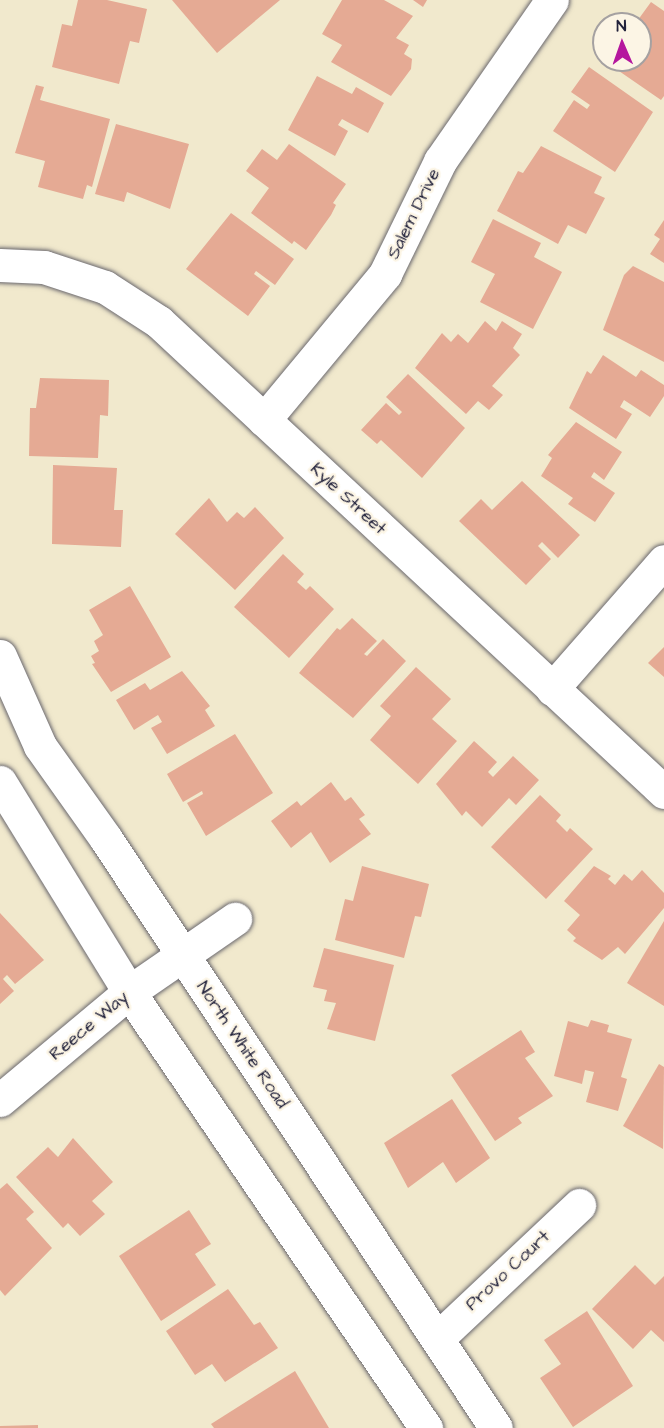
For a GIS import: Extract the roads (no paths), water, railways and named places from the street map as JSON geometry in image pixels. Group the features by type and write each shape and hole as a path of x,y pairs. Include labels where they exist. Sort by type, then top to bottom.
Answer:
{"street":[{"name":"Salem Drive","path":"264,420 385,274 440,161 552,0"},
{"name":"Kyle Street","path":"0,265 44,267 105,287 159,322 664,792"},
{"path":"552,689 664,561"},
{"name":"North White Road","path":"0,656 40,746 438,1338 496,1428"},
{"path":"0,782 129,992 426,1428"},
{"name":"Reece Way","path":"0,1100 129,992 235,919"},
{"name":"Provo Court","path":"438,1338 579,1205"}]}
